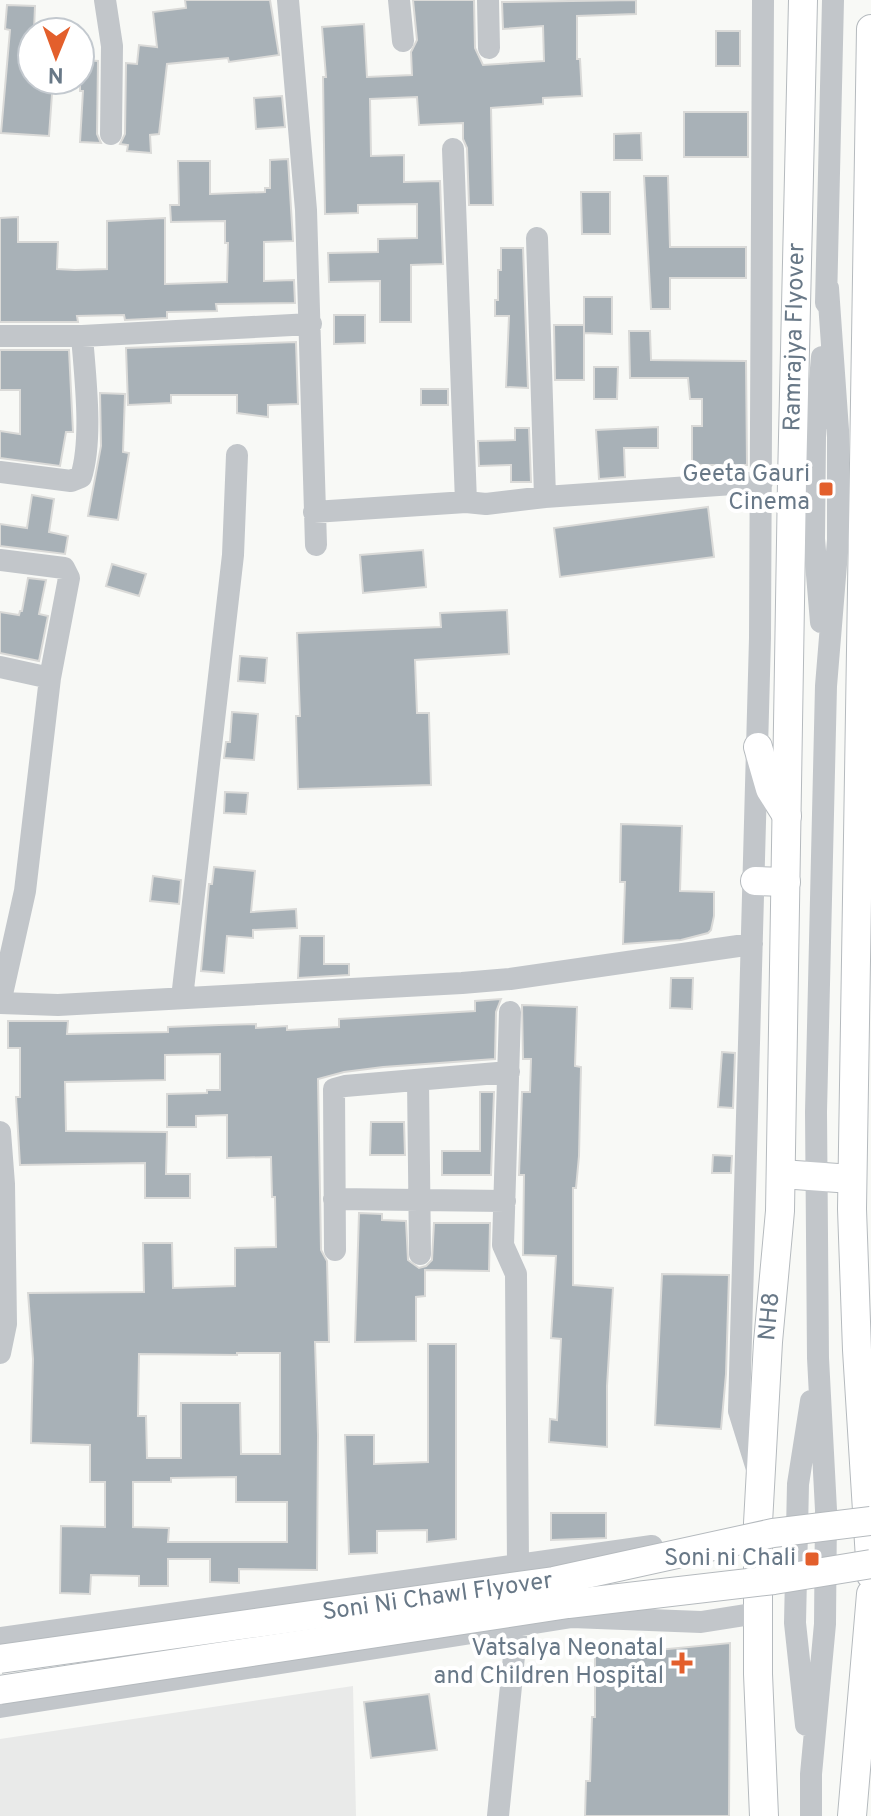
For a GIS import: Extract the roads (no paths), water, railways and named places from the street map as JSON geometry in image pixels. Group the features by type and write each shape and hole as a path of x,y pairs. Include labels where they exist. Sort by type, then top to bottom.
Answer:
{"main road":[{"name":"Ramrajya Flyover","path":"787,816 803,0"},
{"path":"871,29 852,1179 857,1350 868,1467 871,1575"},
{"path":"758,747 770,789 787,816"},
{"path":"858,826 871,799"},
{"name":"NH8","path":"764,1816 758,1523 781,1174 787,816"},
{"path":"755,881 786,882"},
{"path":"781,1174 852,1179"},
{"name":"Soni Ni Chawl Flyover","path":"0,1659 554,1581 869,1510"},
{"name":"Soni Ni Chawl Flyover","path":"0,1690 568,1604 774,1580 871,1564"},
{"path":"859,1798 871,1594"}],"street":[{"path":"105,0 112,46 111,134"},
{"path":"288,0 306,210 316,545"},
{"path":"399,0 403,41"},
{"path":"488,0 489,48"},
{"path":"761,1482 739,1411 758,747 763,0"},
{"path":"811,1816 811,1774 825,1624 826,1496 818,1358 816,1178 826,686 814,539 815,437 828,288 833,0"},
{"path":"453,149 466,502"},
{"path":"537,238 545,497"},
{"path":"0,336 82,336 311,324"},
{"path":"0,472 71,481 81,477 85,463 86,421 82,336"},
{"path":"182,998 233,555 237,455"},
{"path":"314,512 466,502 486,504 762,482"},
{"path":"0,560 64,568 69,578 50,678 25,891 0,1003 58,1005 510,979 752,944"},
{"path":"0,667 50,678"},
{"path":"510,1012 503,1245 516,1274 518,1566"},
{"path":"335,1250 334,1089 509,1072"},
{"path":"418,1080 420,1254"},
{"path":"0,1132 3,1324 0,1353"},
{"path":"334,1199 505,1201"},
{"path":"0,1638 632,1550 758,1523"},
{"path":"0,1707 572,1617 701,1622 758,1613"},
{"path":"498,1816 517,1626"},
{"path":"753,1816 762,1769"}],"place":[{"name":"Geeta Gauri Cinema","path":"826,489"},
{"name":"Soni ni Chali","path":"812,1559"},
{"name":"Vatsalya Neonatal and Children Hospital","path":"682,1663"}]}
